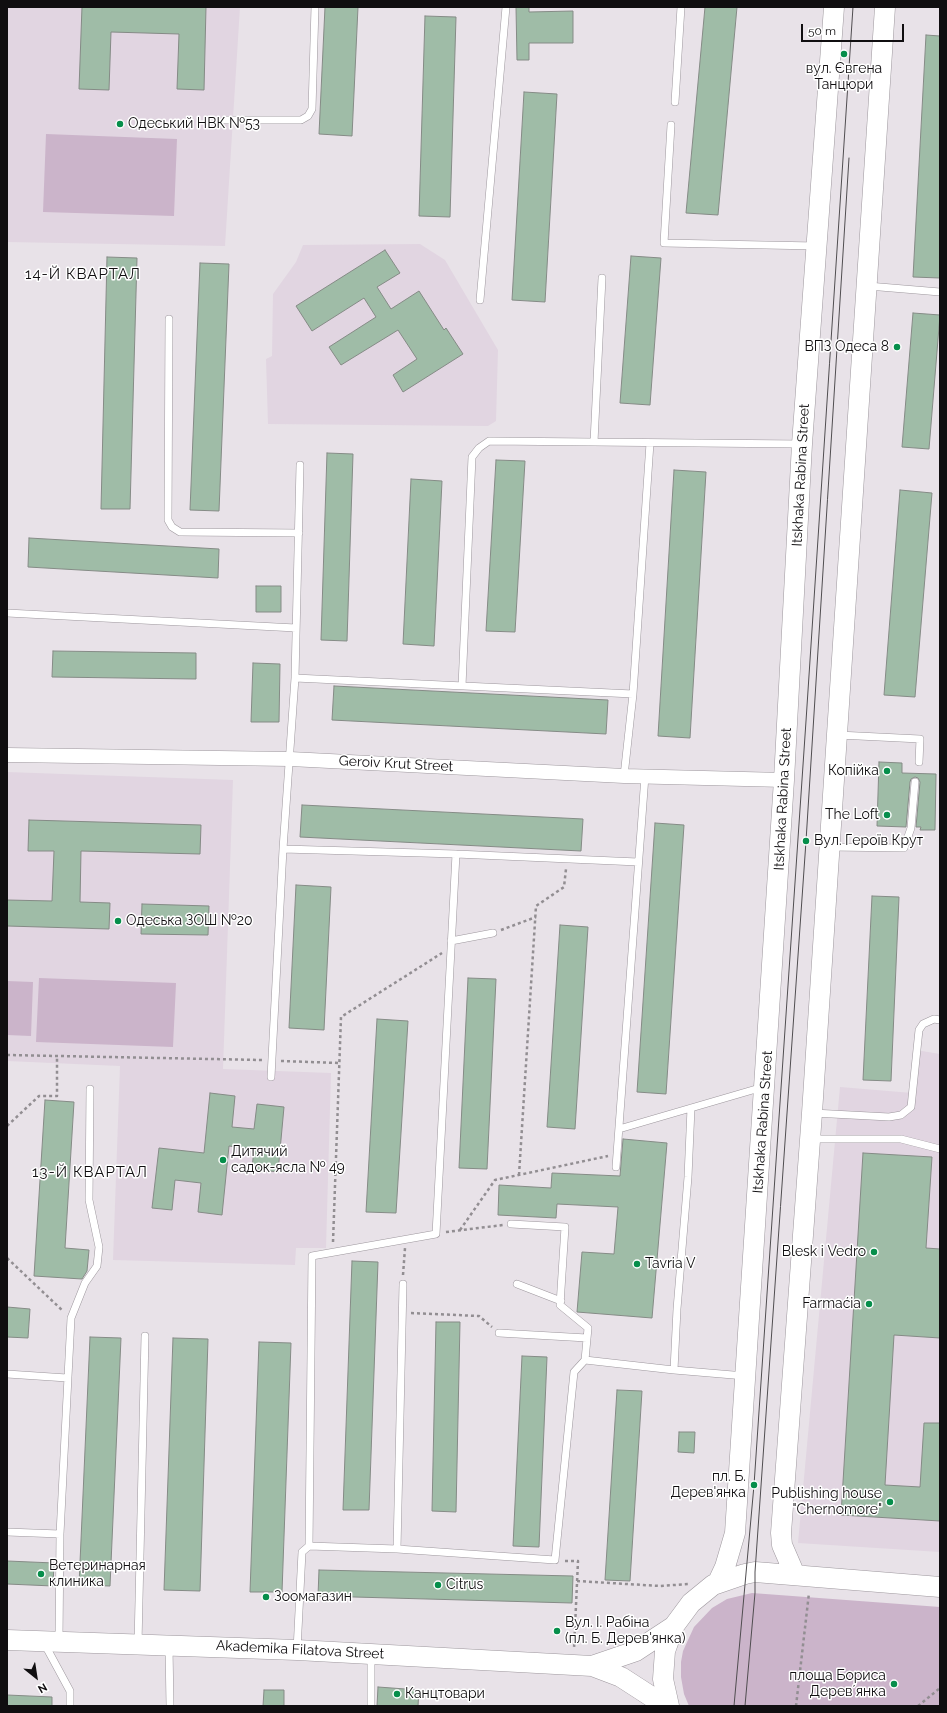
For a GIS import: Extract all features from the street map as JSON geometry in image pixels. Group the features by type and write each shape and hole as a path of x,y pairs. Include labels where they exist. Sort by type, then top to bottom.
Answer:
{"main road":[{"name":"Itskhaka Rabina Street","path":"716,1583 725,1567 735,1533 784,780 802,444 834,7"},
{"path":"794,1575 782,1545 781,1533 812,1113 885,7"},
{"path":"669,1706 663,1679 665,1652 674,1626 691,1603 716,1583 755,1572 940,1587"},
{"name":"Akademika Filatova Street","path":"583,1666 636,1651 674,1626"},
{"name":"Akademika Filatova Street","path":"7,1640 169,1644 583,1666 621,1677 655,1699 661,1706"}],"street":[{"name":"Geroiv Krut Street","path":"7,755 290,759 624,776 784,780"}],"lane":[{"path":"225,120 301,120 308,116 312,109 315,7"},
{"path":"480,300 506,7"},
{"path":"675,102 681,7"},
{"path":"671,125 664,243 817,246"},
{"path":"594,442 602,278"},
{"path":"866,286 940,292"},
{"path":"169,319 168,520 172,527 180,532 298,533"},
{"path":"462,686 472,457 479,448 489,442 802,444"},
{"path":"624,776 633,694 650,443"},
{"path":"271,1077 283,849 295,678 300,465"},
{"path":"7,613 296,628"},
{"path":"295,678 633,694"},
{"path":"836,735 920,739 919,762"},
{"path":"616,1167 645,776"},
{"path":"829,847 904,848 910,828 915,782"},
{"path":"283,849 456,854 638,862"},
{"path":"309,1546 312,1256 436,1234 456,854"},
{"path":"451,944 493,933"},
{"path":"812,1113 890,1117 901,1115 911,1107 919,1030 923,1024 934,1020 940,1020"},
{"path":"619,1129 765,1086"},
{"path":"70,1706 70,1691 51,1642 60,1534 71,1318 85,1283 97,1266 98,1248 89,1200 90,1089"},
{"path":"674,1370 677,1309 688,1177 690,1108"},
{"path":"810,1139 901,1139 940,1149"},
{"path":"297,1650 302,1552 309,1546 555,1560 574,1372 585,1360 588,1328 560,1305 565,1227 511,1224"},
{"path":"397,1550 403,1284"},
{"path":"517,1284 561,1301"},
{"path":"499,1333 587,1338"},
{"path":"138,1644 145,1336"},
{"path":"585,1360 745,1376"},
{"path":"7,1374 67,1378"},
{"path":"7,1532 60,1534"},
{"path":"169,1644 170,1706"},
{"path":"371,1654 371,1706"}],"path":[{"path":"519,1175 536,906 564,887 567,859"},
{"path":"493,933 536,917"},
{"path":"333,1253 341,1017 451,944"},
{"path":"7,1055 271,1060 339,1063"},
{"path":"7,1126 39,1096 57,1096 57,1056"},
{"path":"460,1230 494,1180 617,1154"},
{"path":"436,1234 511,1224"},
{"path":"403,1284 405,1240"},
{"path":"7,1258 71,1318"},
{"path":"403,1313 479,1316 499,1333"},
{"path":"555,1560 578,1561 583,1666"},
{"path":"578,1581 660,1586 716,1583"},
{"path":"796,1706 809,1592"},
{"path":"918,1706 940,1688"}],"shaded area":[{"name":"Одеський НВК №53","path":"7,7 240,7 225,246 7,242"},
{"path":"46,134 177,139 174,216 43,212"},
{"path":"420,244 445,260 498,350 496,421 488,426 268,424 266,359 272,356 273,294 296,262 303,245"},
{"name":"Одеська ЗОШ №20","path":"7,772 233,780 223,1069 331,1073 326,1248 296,1248 295,1265 113,1260 120,1066 7,1061"},
{"path":"39,978 176,983 173,1047 36,1042"},
{"path":"7,981 33,982 31,1036 7,1035"},
{"path":"916,1050 940,1054 940,1552 798,1543 840,1087 912,1093"},
{"path":"752,1593 940,1607 940,1706 689,1706 684,1694 681,1677 681,1662 683,1651 694,1627 712,1608 727,1599"}],"building":[{"path":"82,7 206,7 204,90 177,89 179,34 111,32 109,90 79,89"},
{"path":"325,7 358,7 352,136 319,134"},
{"path":"516,7 529,7 529,12 573,11 573,43 529,43 529,60 517,60"},
{"path":"705,7 737,7 718,215 686,213"},
{"path":"425,16 456,17 450,217 419,216"},
{"path":"926,35 940,36 940,278 913,277"},
{"path":"524,92 557,94 545,302 512,300"},
{"path":"385,250 400,273 377,287 391,309 419,291 444,330 446,328 463,354 403,392 393,375 417,359 398,330 341,365 329,347 376,317 364,298 312,331 296,306"},
{"path":"631,256 661,258 650,405 620,403"},
{"path":"107,257 137,258 130,509 101,509"},
{"path":"200,263 229,264 219,511 190,510"},
{"path":"913,313 940,315 929,449 902,447"},
{"path":"327,453 353,454 347,641 321,640"},
{"path":"496,460 525,461 515,632 486,631"},
{"path":"674,470 706,472 690,738 658,736"},
{"path":"411,479 442,481 434,646 403,644"},
{"path":"900,490 932,493 915,697 884,695"},
{"path":"29,538 219,549 218,578 28,567"},
{"path":"256,586 281,586 281,612 256,612"},
{"path":"53,651 196,653 196,679 52,677"},
{"path":"253,663 280,664 279,722 251,722"},
{"path":"334,686 608,700 606,734 332,720"},
{"path":"879,762 902,763 902,773 936,774 935,830 920,830 921,827 916,827 920,782 918,778 915,777 911,779 910,782 906,827 877,826"},
{"path":"302,805 583,819 581,851 300,837"},
{"path":"29,820 201,825 200,854 81,851 80,902 110,903 109,929 7,926 7,900 52,901 54,851 28,851"},
{"path":"655,823 684,825 666,1094 637,1092"},
{"path":"296,885 331,887 324,1030 289,1028"},
{"path":"872,896 899,897 891,1081 863,1080"},
{"path":"142,904 209,906 208,935 141,934"},
{"path":"560,925 588,927 575,1129 547,1127"},
{"path":"468,978 496,979 487,1169 459,1168"},
{"path":"377,1019 408,1021 396,1213 366,1212"},
{"path":"210,1093 235,1096 232,1127 254,1129 257,1104 284,1107 278,1172 252,1169 254,1149 229,1146 222,1215 198,1212 201,1183 175,1180 172,1210 152,1208 159,1148 204,1153"},
{"path":"45,1100 74,1102 65,1248 89,1250 87,1271 82,1279 34,1276"},
{"path":"623,1139 667,1143 652,1318 577,1312 582,1252 614,1254 618,1207 557,1204 556,1218 498,1215 499,1185 551,1188 552,1173 620,1176"},
{"path":"863,1153 932,1157 926,1248 940,1249 940,1338 894,1335 885,1485 920,1487 924,1423 940,1423 940,1521 841,1515"},
{"path":"352,1261 378,1262 369,1510 343,1510"},
{"path":"7,1307 30,1309 28,1338 7,1337"},
{"path":"436,1322 460,1322 456,1512 432,1511"},
{"path":"90,1337 121,1338 110,1586 79,1585"},
{"path":"173,1338 208,1339 200,1591 164,1590"},
{"path":"259,1342 291,1343 282,1592 250,1592"},
{"path":"522,1356 547,1357 539,1547 513,1546"},
{"path":"617,1390 642,1391 630,1581 605,1580"},
{"path":"679,1432 695,1432 694,1453 678,1452"},
{"path":"7,1561 54,1563 53,1586 7,1584"},
{"path":"319,1570 573,1576 572,1603 318,1596"},
{"path":"378,1687 419,1690 418,1706 377,1706"},
{"path":"264,1690 284,1690 284,1706 263,1706"},
{"path":"7,1695 52,1697 52,1706 7,1706"}],"tram line":[{"path":"734,1706 754,1485 853,7"},
{"path":"745,1706 755,1593 755,1572 806,841 849,158"}],"place":[{"name":"вул. Євгена Танцюри","path":"844,54"},
{"name":"Одеський НВК №53","path":"120,124"},
{"name":"ВПЗ Одеса 8","path":"897,347"},
{"name":"Копійка","path":"887,771"},
{"name":"The Loft","path":"887,815"},
{"name":"Вул. Героїв Крут","path":"806,841"},
{"name":"Одеська ЗОШ №20","path":"118,921"},
{"name":"Дитячий садок-ясла № 49","path":"223,1160"},
{"name":"Blesk i Vedro","path":"874,1252"},
{"name":"Tavria V","path":"637,1264"},
{"name":"Farmaćia","path":"869,1304"},
{"name":"пл. Б. Дерев'янка","path":"754,1485"},
{"name":"Publishing house \"Chernomore\"","path":"890,1502"},
{"name":"Ветеринарная клиника","path":"41,1574"},
{"name":"Citrus","path":"438,1585"},
{"name":"Зоомагазин","path":"266,1597"},
{"name":"Вул. І. Рабіна (пл. Б. Дерев'янка)","path":"557,1631"},
{"name":"площа Бориса Деревʼянка","path":"894,1684"},
{"name":"Канцтовари","path":"397,1694"}],"district":[{"name":"14-Й КВАРТАЛ","path":"83,274"},
{"name":"13-Й КВАРТАЛ","path":"90,1172"}]}
